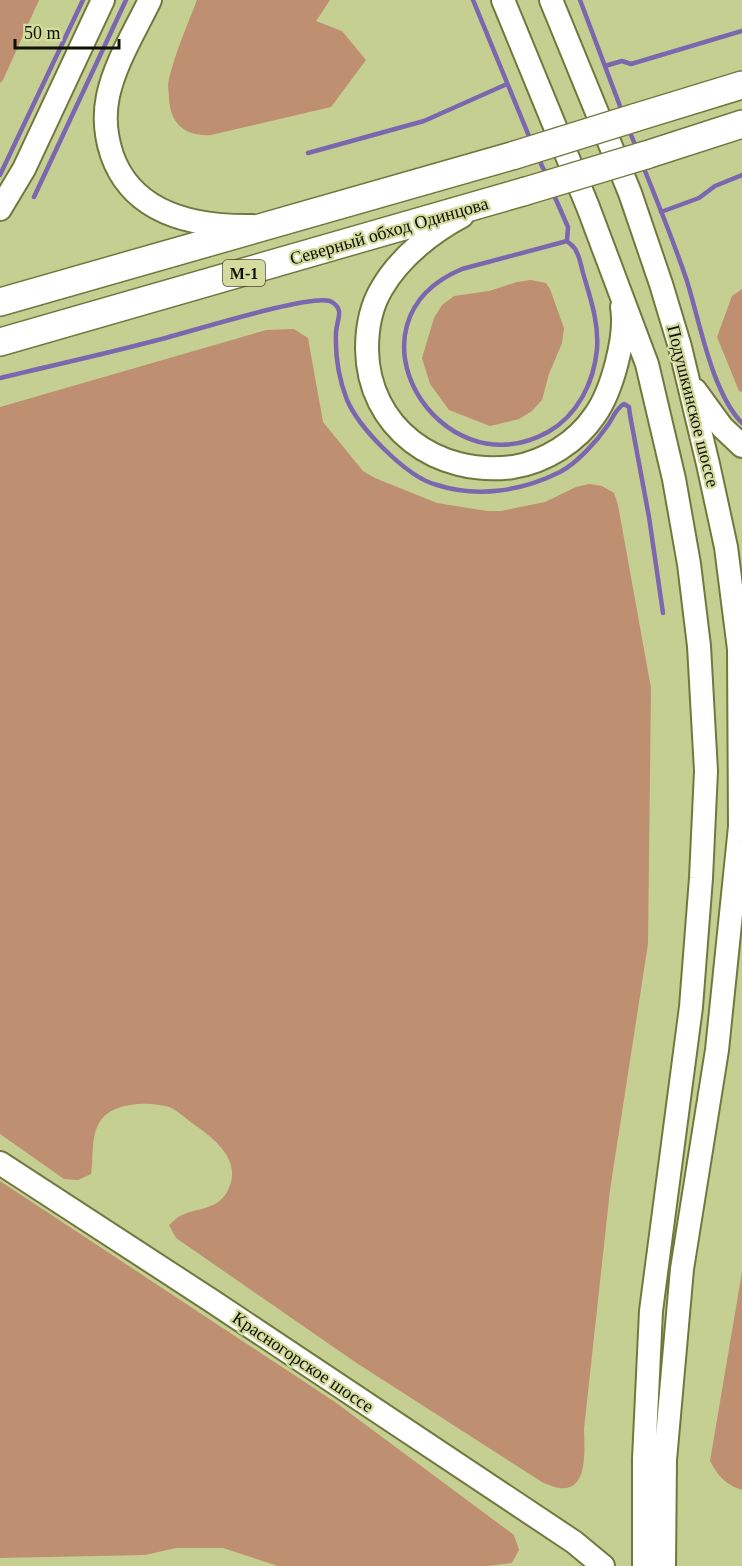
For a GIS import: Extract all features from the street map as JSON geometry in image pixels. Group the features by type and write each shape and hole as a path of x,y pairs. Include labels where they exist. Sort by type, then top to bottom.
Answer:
{"highway":[{"name":"Северный обход Одинцова","path":"0,302 515,155 742,85"},
{"name":"Северный обход Одинцова","path":"0,342 488,203 742,124"}],"main road":[{"path":"0,209 24,169 103,0"},
{"path":"150,0 118,66 108,97 106,112 109,145 123,176 147,203 186,220 209,224 250,226 286,221"},
{"path":"503,0 588,207 647,364 674,479 689,564 699,646 706,771 700,878 691,1007 651,1311 644,1459 644,1566"},
{"name":"Подушкинское шоссе","path":"552,0 630,193 662,284 680,347 726,547 739,649 740,831"},
{"path":"488,203 443,227 408,256 382,288 371,314 367,355 372,385 395,425 418,447 442,459 469,467 496,468 524,465 539,460 573,440 599,410 606,398 615,371 623,311 618,285"},
{"path":"680,347 695,389 722,427 742,446"},
{"path":"664,1566 665,1460 682,1269 717,1050 742,807"},
{"name":"Красногорское шоссе","path":"0,1163 574,1542 603,1566"}],"shaded area":[{"path":"0,0 39,0 0,83"},
{"path":"197,0 330,0 316,21 342,31 366,60 331,107 211,135 194,134 181,127 172,115 168,84 178,49"},
{"path":"531,280 546,283 564,328 562,343 549,374 542,400 532,411 519,419 490,426 449,410 430,384 422,358 434,318 442,305 454,296 489,291"},
{"path":"742,289 742,392 739,391 717,337 732,296"},
{"path":"294,329 308,338 323,422 363,471 375,478 437,503 487,511 501,511 545,502 576,487 589,484 602,486 614,493 618,505 651,688 648,944 610,1190 584,1429 583,1465 576,1483 568,1488 557,1488 542,1482 355,1362 176,1238 169,1225 186,1213 212,1206 223,1198 231,1181 232,1170 225,1152 218,1144 175,1110 161,1105 133,1104 107,1114 95,1132 91,1174 78,1180 64,1179 0,1134 0,407 266,330"},
{"path":"0,1181 335,1402 514,1535 519,1550 512,1563 487,1566 278,1566 223,1548 176,1548 145,1555 0,1558"},
{"path":"742,1272 742,1490 723,1479 710,1461"}],"waterway":[{"path":"0,175 83,0"},
{"path":"34,197 126,0"},
{"path":"473,0 531,141"},
{"path":"580,0 623,114"},
{"path":"605,66 622,61 631,64 742,31"},
{"path":"308,153 424,121 507,84"},
{"path":"629,130 636,147"},
{"path":"538,157 547,177"},
{"path":"643,166 686,278 714,374 731,409 742,423"},
{"path":"661,212 699,198 715,186 742,175"},
{"path":"553,193 568,227 567,241"},
{"path":"567,241 575,248 578,256 591,300 597,339 592,374 576,407 559,425 548,432 508,444 471,439 440,421 417,393 405,360 407,325 425,294 462,269 567,241"},
{"path":"0,378 131,347 271,309 317,300 330,301 339,311 336,341 340,375 347,400 358,419 400,464 429,483 452,489 484,492 531,484 560,472 592,445 624,404 629,407 649,517 663,613"}]}
